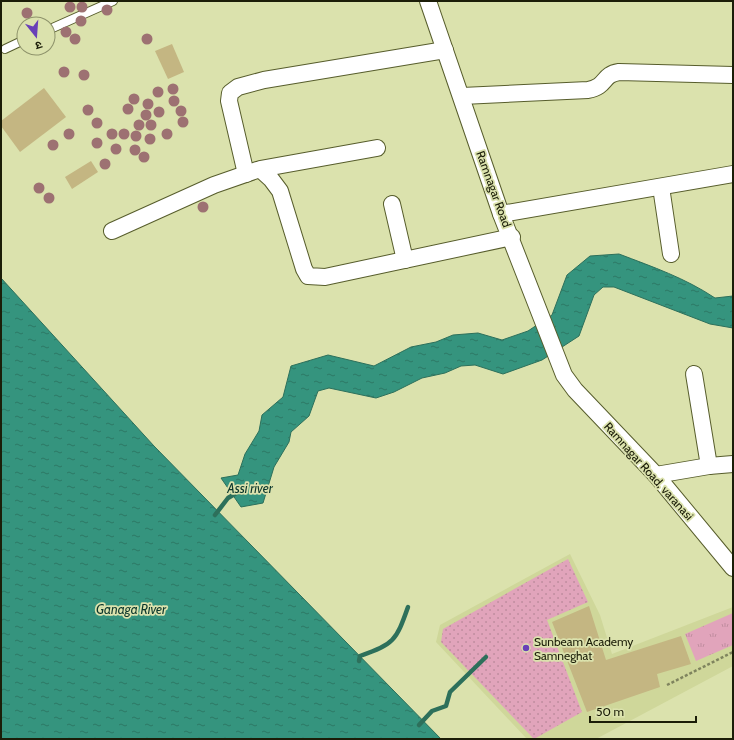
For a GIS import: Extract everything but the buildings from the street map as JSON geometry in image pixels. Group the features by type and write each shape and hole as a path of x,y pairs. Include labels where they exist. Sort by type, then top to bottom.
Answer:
{"street":[{"name":"Ramnagar Road","path":"428,1 462,96 501,214 512,237 531,292 564,375"},
{"path":"253,172 229,101 230,93 238,87 272,79 445,50"},
{"path":"462,96 588,90 597,88 604,84 606,77 619,72 733,75"},
{"path":"112,231 214,185 253,172 377,148"},
{"path":"253,172 271,179 280,191 304,269 308,276 325,277 512,237"},
{"path":"501,214 733,174"},
{"path":"661,187 671,254"},
{"path":"392,204 405,260"},
{"path":"694,374 709,466"},
{"name":"Ramnagar Road, varanasi","path":"564,375 575,390 656,475 730,560"},
{"path":"656,475 709,466 733,464"}],"lane":[{"path":"56,26 113,1"},
{"path":"5,49 16,44"}],"path":[{"path":"667,685 733,652"}],"shaded area":[{"name":"Sunbeam Academy Samneghat","path":"570,554 600,615 612,654 733,607 733,666 596,739 527,739 436,642 440,625"}],"green space":[{"path":"568,559 588,602 547,620 582,712 534,739 441,642 443,629"},
{"path":"733,613 733,645 696,661 685,634"}],"water":[{"name":"Assi river","path":"619,254 680,279 715,298 733,296 733,328 710,324 614,287 603,287 594,295 579,336 542,360 503,374 475,365 461,366 445,373 422,378 394,392 376,398 329,388 318,391 309,416 291,432 289,442 274,467 263,503 241,507 221,478 238,475 245,454 259,431 262,415 283,397 291,366 328,355 374,366 411,347 436,342 453,335 478,333 502,340 528,331 552,315 567,275 590,256"},
{"name":"Ganaga River","path":"1,278 154,446 441,739 1,739"}],"waterway":[{"path":"215,515 228,498 238,492"},
{"path":"359,661 360,656 380,648 392,640 397,634 408,607"},
{"path":"419,725 432,711 446,706 450,692 486,657"}],"place":[{"name":"Sunbeam Academy Samneghat","path":"526,648"}]}
